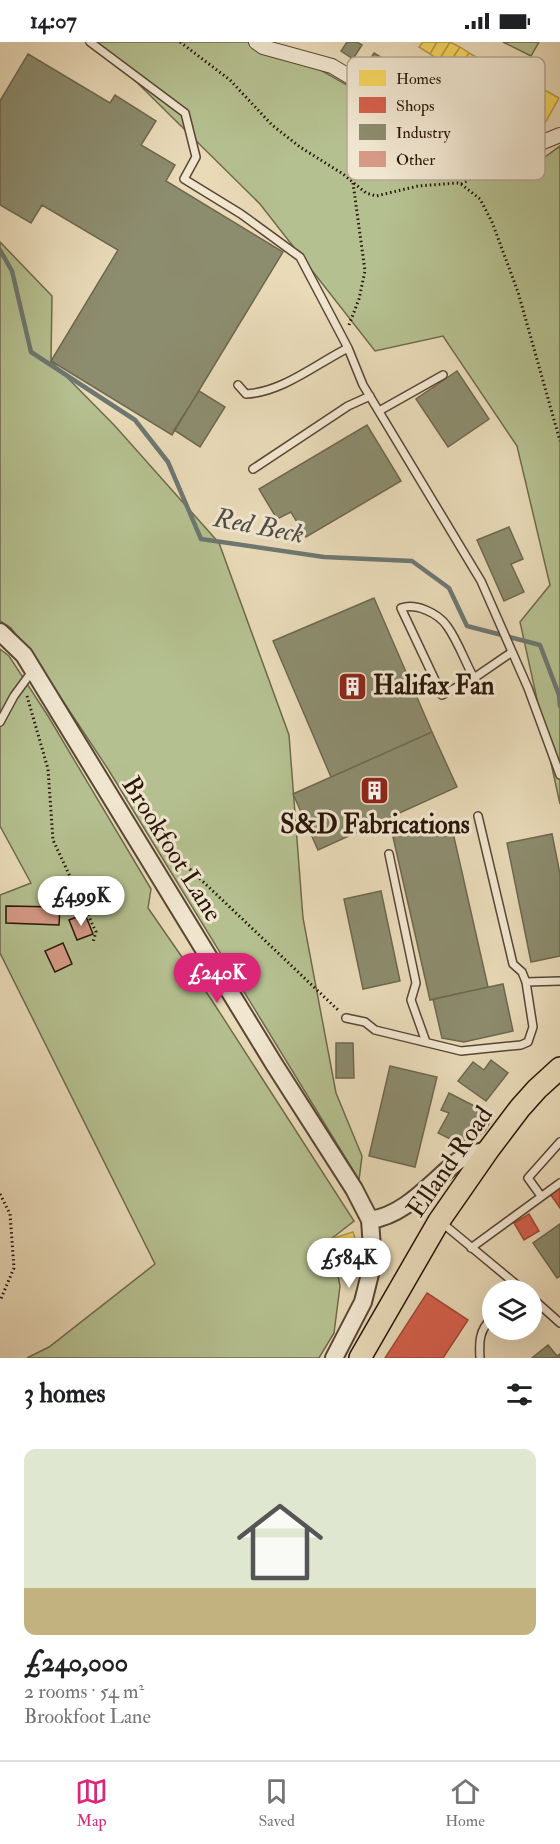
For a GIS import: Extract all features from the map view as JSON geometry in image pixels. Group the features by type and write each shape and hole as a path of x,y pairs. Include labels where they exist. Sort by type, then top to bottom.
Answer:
{"main road":[{"name":"Elland Road","path":"360,1358 439,1221 489,1149 531,1095 560,1068"}],"street":[{"path":"256,42 332,66 347,75"},
{"path":"545,141 560,135"},
{"name":"Brookfoot Lane","path":"0,632 24,655 28,677 354,1189 370,1220 373,1262 363,1302 334,1358"},
{"path":"370,1220 381,1218 408,1204 460,1159 489,1149"}],"lane":[{"path":"90,42 185,113 196,157 184,179 241,214 300,257 348,348 363,385 481,581 528,687 560,775"},
{"path":"238,385 246,394 261,393 348,348"},
{"path":"379,411 443,375"},
{"path":"253,469 348,406 370,396"},
{"path":"474,678 447,625 431,613 409,605 401,608 442,695 474,678 511,650"},
{"path":"0,722 28,677"},
{"path":"346,1018 365,1022 375,1030 461,1051 509,1047 528,1042 533,1027 526,982 522,972 513,964 478,816"},
{"path":"389,854 416,983 411,1000 426,1042"},
{"path":"526,982 560,981"},
{"path":"541,1196 528,1178 560,1142"},
{"path":"471,1248 560,1182"},
{"path":"439,1221 511,1280"},
{"path":"542,1307 560,1323"},
{"path":"480,1358 479,1339 482,1330"}],"path":[{"path":"180,42 230,80 272,125 300,147 347,178"},
{"path":"350,180 366,194 376,196 418,186 457,183 480,199 492,222 518,292 560,441"},
{"path":"461,184 469,180"},
{"path":"348,348 348,328 359,299 365,271 353,183"},
{"path":"28,677 48,769 53,840 96,932 93,942"},
{"path":"149,831 346,1018"},
{"path":"0,1194 10,1214 14,1268 0,1301"}],"green space":[{"path":"96,42 271,42 347,85 347,180 545,180 545,157 560,146 560,804 520,622 550,585 517,446 443,336 375,351 260,204"},
{"path":"503,42 539,42 531,56"},
{"path":"0,242 52,296 51,361 115,426 219,543 289,735 303,918 336,1093 362,1156 359,1180 108,769 43,671 11,628 0,621"},
{"path":"0,649 9,656 48,716 151,889 148,908 211,999 354,1221 331,1239 340,1286 334,1333 319,1358 27,1358 49,1347 155,1264 0,953 0,895 31,883 0,826"}],"building: Homes":[{"path":"423,42 437,42 430,54 419,47"},
{"path":"437,42 450,42 441,57 430,54"},
{"path":"450,42 460,47 453,57 441,57"},
{"path":"460,47 469,53 466,57 453,57"},
{"path":"545,90 559,98 545,123"},
{"path":"353,1232 362,1262 357,1271 351,1273 344,1267 340,1268 331,1239"}],"building: Shops":[{"path":"560,1187 560,1208 550,1194"},
{"path":"529,1214 539,1231 524,1240 514,1223"},
{"path":"427,1293 468,1320 443,1358 385,1358"}],"building: Industry":[{"path":"347,42 357,42 362,45 354,57 341,51"},
{"path":"28,54 110,103 115,95 156,121 141,145 175,165 166,181 283,252 172,435 51,361 118,250 42,205 31,223 0,205 0,101"},
{"path":"457,371 489,419 448,447 416,399"},
{"path":"199,391 225,407 200,447 174,430"},
{"path":"367,425 401,481 306,537 291,512 277,519 259,489"},
{"path":"509,527 523,559 511,564 524,592 504,601 477,540"},
{"name":"Halifax Fan","path":"374,598 432,732 331,777 273,641"},
{"name":"S&D Fabrications","path":"432,732 457,787 318,850 293,794"},
{"path":"451,824 488,987 430,1000 393,837"},
{"path":"552,834 560,874 560,956 531,962 507,843"},
{"path":"381,891 400,981 363,989 344,899"},
{"path":"503,984 513,1031 464,1042 442,1038 433,999"},
{"path":"336,1043 353,1043 354,1078 336,1078"},
{"path":"491,1060 508,1073 486,1101 458,1081 473,1062 484,1070"},
{"path":"390,1066 437,1077 415,1167 369,1156"},
{"path":"449,1093 494,1116 484,1132 462,1145 438,1133 449,1113 441,1110"},
{"path":"560,1224 560,1276 557,1278 533,1243"},
{"path":"548,1345 557,1356 560,1354 560,1358 532,1358"}],"building: Other":[{"path":"6,906 60,907 59,925 6,923"},
{"path":"85,914 93,934 77,940 69,920"},
{"path":"63,943 72,964 55,972 45,951"}],"waterway":[{"name":"Red Beck","path":"0,250 12,271 31,352 135,420 168,462 201,539 324,557 412,561 449,588 467,626 540,645 559,695 560,706"}],"place":[{"name":"Halifax Fan","path":"352,686"},
{"name":"S&D Fabrications","path":"375,791"}]}
